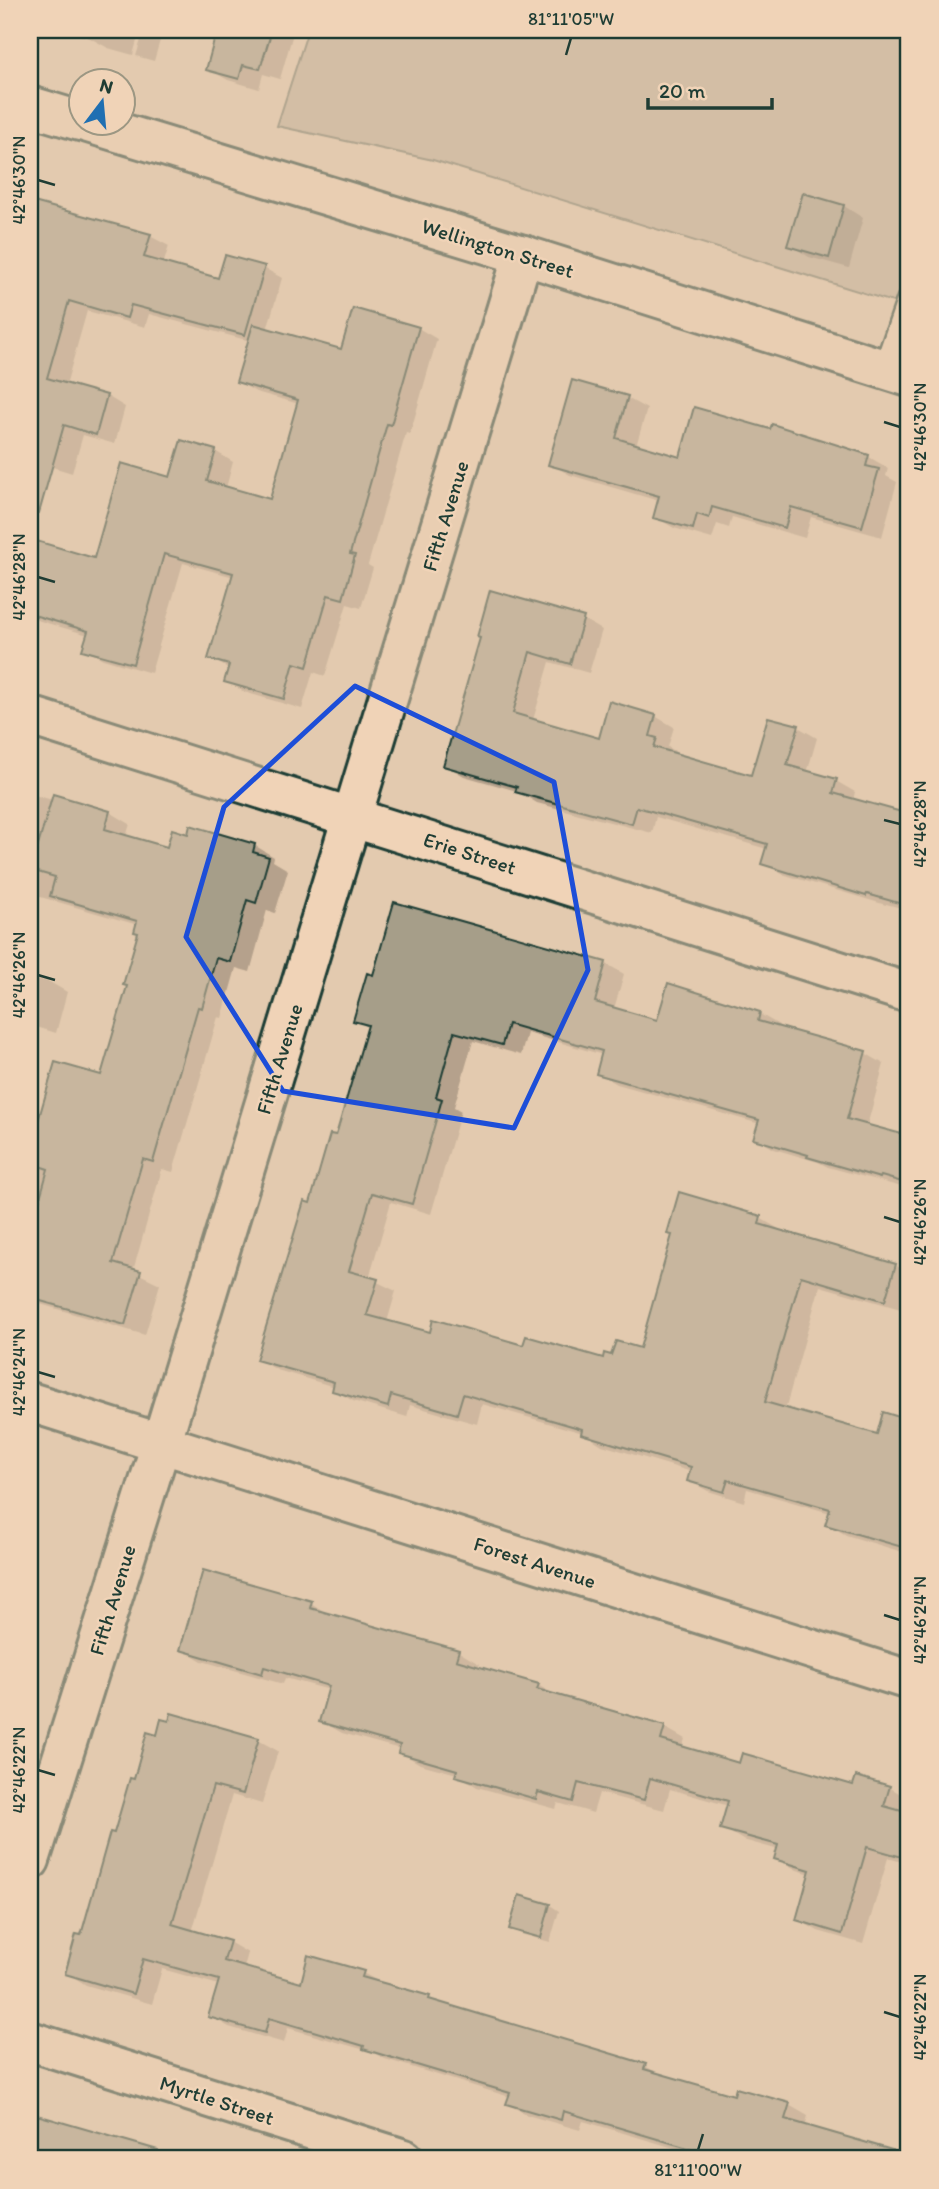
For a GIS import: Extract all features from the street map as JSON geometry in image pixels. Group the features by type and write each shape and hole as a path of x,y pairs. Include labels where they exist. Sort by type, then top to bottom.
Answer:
{"street":[{"name":"Wellington Street","path":"30,106 66,117"},
{"name":"Wellington Street","path":"129,136 523,255 897,373"},
{"name":"Fifth Avenue","path":"30,1860 354,816 523,255"},
{"name":"Erie Street","path":"30,716 909,993"},
{"name":"Forest Avenue","path":"30,1402 909,1680"},
{"name":"Myrtle Street","path":"30,2041 404,2159"}],"lane":[{"path":"897,373 909,300"}],"highlighted area":[{"path":"355,686 554,782 588,970 514,1128 283,1091 186,937 224,807"}],"shaded area":[{"path":"308,30 909,30 909,307 433,160 277,126"}],"building":[{"path":"217,30 272,30 260,69 243,65 239,79 206,70"},
{"path":"803,193 844,205 829,258 787,246"},
{"path":"30,201 151,234 144,257 218,278 225,255 265,266 245,335 131,305 127,318 69,301 47,378 107,395 96,435 64,425 39,513 30,512"},
{"path":"353,308 419,327 391,425 387,424 350,554 355,555 343,599 328,595 307,667 294,663 284,699 224,682 229,665 208,659 233,573 164,554 133,664 82,650 88,631 30,614 30,539 94,558 121,463 170,477 181,440 216,450 207,481 270,499 298,400 236,382 253,324 341,349"},
{"path":"572,380 628,396 616,438 680,457 694,407 770,429 772,424 869,455 866,466 879,469 862,527 791,507 785,528 712,507 709,518 697,514 693,529 653,518 659,496 548,465"},
{"path":"490,590 584,617 570,664 530,652 513,713 599,738 609,701 656,715 650,736 657,738 654,747 751,775 768,717 799,725 787,765 837,779 833,793 909,814 909,906 867,894 866,896 761,864 767,844 637,807 632,824 515,792 517,787 443,766 480,638 477,637"},
{"path":"53,794 110,811 105,829 167,847 172,829 188,834 190,825 255,844 253,852 269,857 256,903 247,900 230,962 216,958 202,1008 198,1007 153,1162 143,1159 113,1263 141,1271 125,1325 30,1298 30,1234 48,1169 30,1163 30,1149 55,1062 101,1075 127,986 123,985 138,933 134,932 137,921 50,896 55,877 31,870"},
{"path":"394,902 606,962 595,1002 657,1020 668,983 760,1012 758,1021 866,1051 847,1119 909,1136 909,1184 807,1157 808,1155 753,1139 759,1120 596,1074 602,1051 508,1024 502,1045 454,1032 436,1097 442,1099 412,1204 372,1193 349,1271 378,1279 367,1315 430,1332 433,1319 523,1345 526,1336 603,1358 604,1353 611,1355 616,1341 640,1348 672,1235 667,1234 679,1192 761,1216 759,1224 896,1264 885,1301 801,1276 765,1402 877,1434 883,1412 909,1420 909,1549 825,1525 830,1509 728,1480 724,1492 687,1481 691,1467 581,1434 582,1429 463,1394 457,1414 391,1395 388,1407 332,1391 334,1382 256,1360 304,1201 310,1203 330,1134 336,1135 368,1025 353,1021 367,973 373,975"},
{"path":"203,1570 312,1601 310,1608 459,1650 456,1660 539,1684 537,1689 665,1726 661,1740 739,1763 742,1753 853,1785 856,1776 890,1786 884,1806 909,1813 909,1859 867,1847 842,1934 796,1920 810,1870 774,1859 778,1845 720,1829 728,1801 650,1778 644,1800 578,1783 573,1802 538,1792 536,1799 455,1776 457,1770 398,1753 400,1745 319,1722 329,1686 264,1667 262,1674 180,1650"},
{"path":"171,1713 259,1738 243,1794 213,1786 172,1924 230,1941 224,1961 301,1983 308,1955 364,1971 362,1977 646,2064 644,2069 734,2095 736,2088 790,2103 785,2119 892,2150 890,2159 725,2159 563,2111 561,2120 506,2104 510,2093 269,2018 265,2033 208,2017 219,1980 143,1959 133,1994 65,1974 76,1934 81,1935 110,1832 114,1833 130,1778 134,1779 147,1732 157,1735 161,1719 169,1721"},
{"path":"519,1895 550,1904 541,1938 509,1929"},
{"path":"30,2113 158,2150 157,2159 30,2159"}]}
